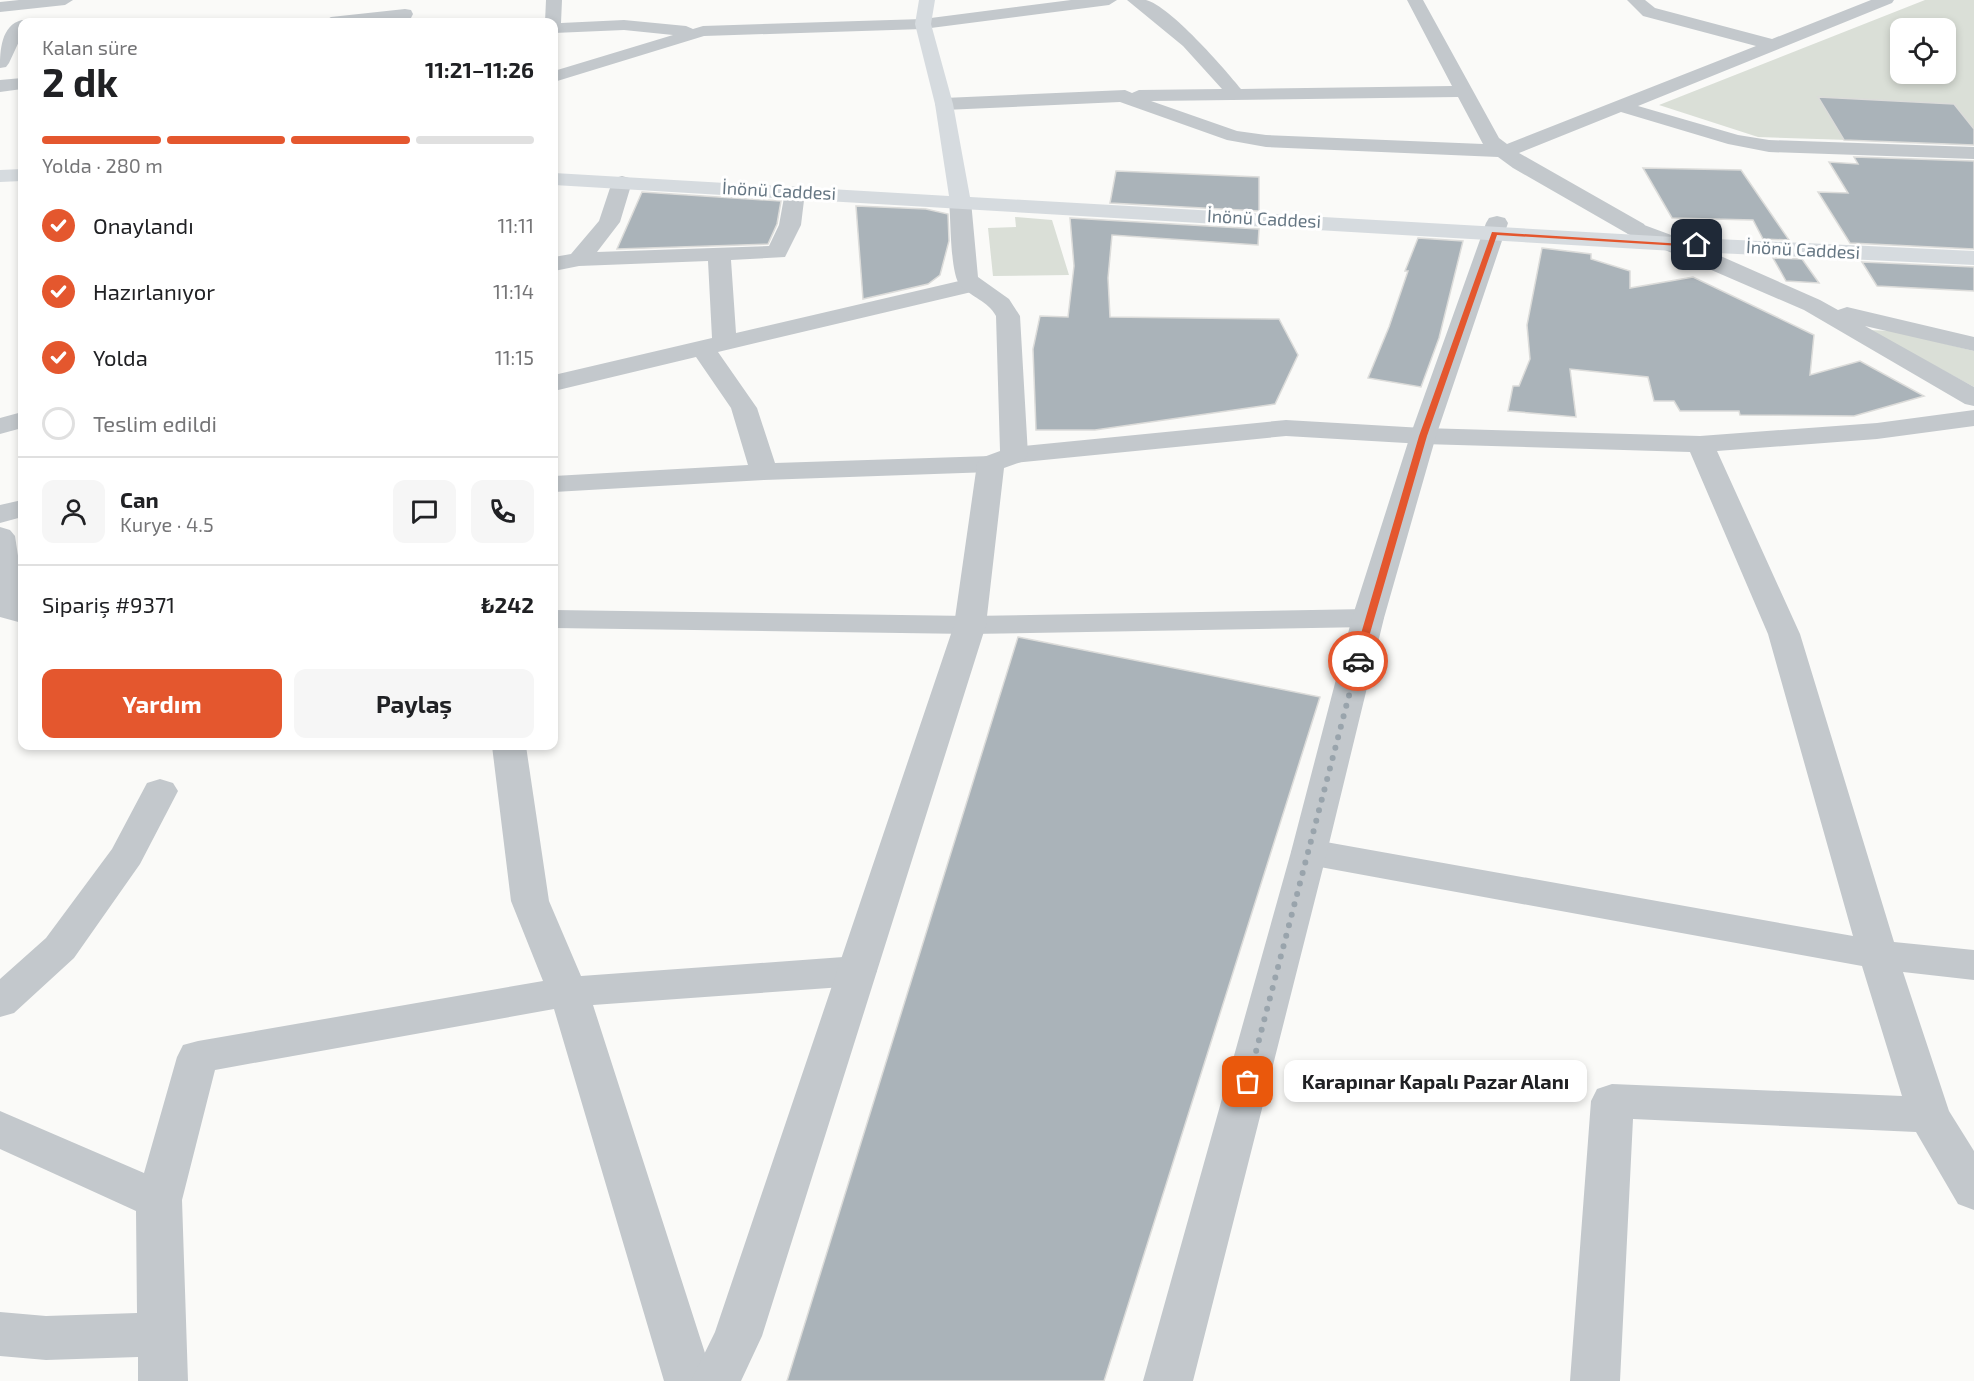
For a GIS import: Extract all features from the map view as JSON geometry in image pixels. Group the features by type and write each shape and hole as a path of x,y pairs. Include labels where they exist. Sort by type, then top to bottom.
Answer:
{"main road":[{"path":"927,0 923,24 944,104 960,197"},
{"path":"0,168 18,167"},
{"name":"İnönü Caddesi","path":"558,170 960,197 1496,228 1674,244 1974,258"},
{"path":"0,176 18,175"},
{"name":"İnönü Caddesi","path":"558,179 795,192 960,197"},
{"name":"İnönü Caddesi","path":"1496,228 1636,229 1974,245"}],"street":[{"path":"0,7 64,0"},
{"path":"553,18 554,0"},
{"path":"558,28 624,25 703,31 923,24 1109,0"},
{"path":"1137,1 1167,0"},
{"path":"1415,0 1491,141 1507,151 1520,164 1636,229 1812,305 1974,398"},
{"path":"1635,0 1649,12 1774,45"},
{"path":"30,18 44,1"},
{"path":"1137,1 1201,50 1235,93"},
{"path":"1125,96 1129,100 1234,136 1266,141 1507,151 1774,45 1871,2"},
{"path":"360,18 403,12"},
{"path":"558,76 703,31"},
{"path":"0,63 18,33"},
{"path":"0,86 18,84"},
{"path":"944,104 1235,93 1465,91"},
{"path":"1619,106 1735,140 1769,146 1974,153"},
{"path":"579,258 609,222 622,182"},
{"path":"558,263 579,258 777,252 790,225 795,192"},
{"path":"716,1381 738,1336 970,624 1002,459 1008,316 1004,307 995,298 972,285 967,279 960,197"},
{"path":"1168,1381 1309,852 1368,618 1423,436 1496,228"},
{"path":"719,254 714,346 744,408 764,472"},
{"path":"558,382 972,285"},
{"path":"1812,305 1974,344"},
{"path":"558,484 1002,459 1286,428 1423,436 1700,444 1877,431 1974,418"},
{"path":"0,426 18,421"},
{"path":"1700,444 1784,634 1878,955 1929,1115 1974,1191"},
{"path":"0,514 18,510"},
{"path":"0,536 12,612 18,613"},
{"path":"558,619 970,624 1368,618"},
{"path":"511,750 530,901 579,1020 689,1381"},
{"path":"0,1002 60,948 127,855 160,791"},
{"path":"1309,852 1878,955 1974,964"},
{"path":"163,1381 159,1200 198,1057 567,992 857,970"},
{"path":"1595,1381 1612,1101 1929,1115"},
{"path":"0,1129 159,1200"},
{"path":"0,1334 46,1338 162,1334"}],"shaded area":[{"path":"1925,0 1974,0 1974,144 1758,137 1659,105"},
{"path":"1015,217 1052,220 1069,275 993,276 988,228 1016,227"},
{"path":"1869,330 1894,331 1974,351 1974,387"}],"building":[{"path":"1818,97 1954,104 1974,129 1974,145 1844,140"},
{"path":"1854,157 1974,161 1974,249 1850,243 1818,192 1848,193 1829,162 1858,164"},
{"path":"1643,168 1741,170 1789,240 1763,239 1753,220 1672,218"},
{"path":"1116,171 1259,177 1259,211 1110,203"},
{"path":"642,192 781,201 777,224 768,244 617,249"},
{"path":"856,206 926,209 948,214 949,241 940,275 928,284 863,299"},
{"path":"1070,218 1259,229 1258,245 1112,235 1108,278 1110,317 1279,319 1298,355 1275,404 1095,430 1036,430 1033,349 1040,316 1068,317 1074,266"},
{"path":"1418,238 1463,241 1439,338 1421,387 1368,378 1389,327 1408,271 1405,271"},
{"path":"1542,248 1591,254 1591,259 1630,271 1630,288 1693,277 1814,335 1810,375 1860,361 1924,396 1854,416 1740,415 1739,411 1680,411 1674,401 1654,401 1648,377 1570,369 1576,417 1508,411 1513,386 1519,386 1530,359 1527,325"},
{"path":"1773,258 1802,259 1819,283 1786,281"},
{"path":"1862,262 1974,267 1974,291 1877,286"},
{"path":"1018,637 1320,697 1104,1381 787,1381"}],"way so far":[{"path":"1248,1082 1358,661"}],"place":[{"name":"Karapınar Kapalı Pazar Alanı","path":"1248,1082"}],"route":[{"path":"1358,661 1368,618 1423,436 1495,233 1697,245"}]}
